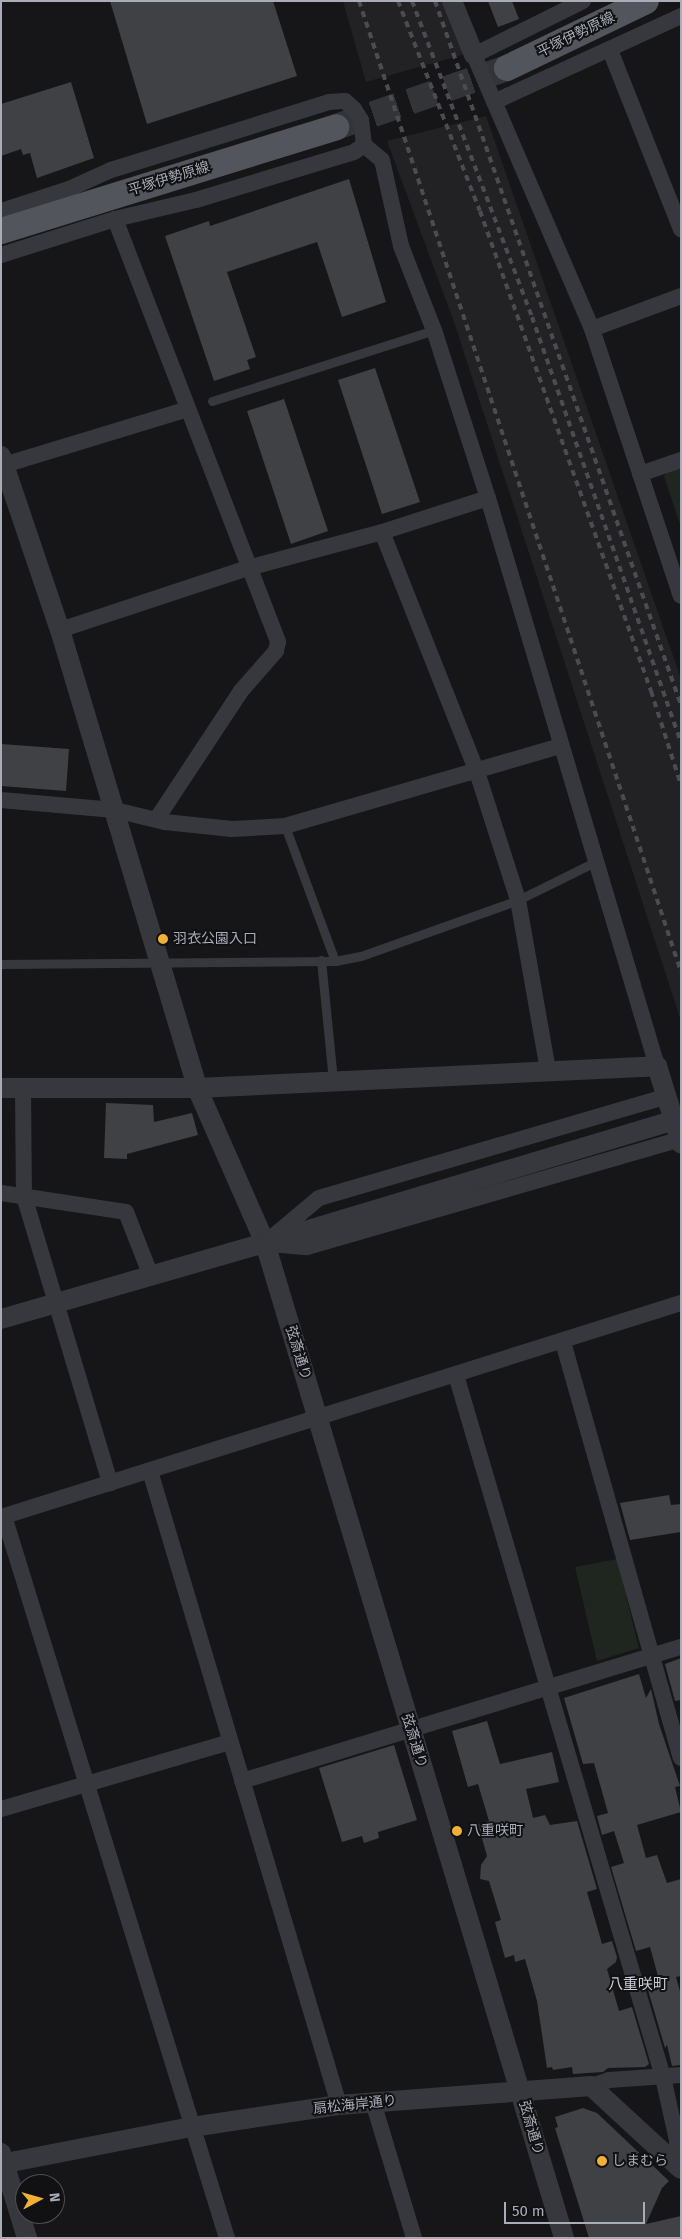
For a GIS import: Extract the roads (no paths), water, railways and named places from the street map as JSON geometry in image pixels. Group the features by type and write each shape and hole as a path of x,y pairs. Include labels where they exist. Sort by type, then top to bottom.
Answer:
{"main road":[{"name":"平塚伊勢原線","path":"507,68 646,1"},
{"name":"平塚伊勢原線","path":"1,231 336,127"}],"street":[{"path":"452,1 592,329 681,596"},
{"path":"474,54 583,1"},
{"path":"494,102 681,16"},
{"path":"610,50 681,229"},
{"path":"1,211 69,189 111,170 328,102 345,101 354,109 361,120 364,145 382,160 401,246 434,330 488,498 594,862 668,1096 680,1141 307,1246 265,1244"},
{"path":"1,255 115,219 205,197 354,152 364,145"},
{"path":"115,219 278,642 276,650 242,692 156,820"},
{"path":"592,329 681,296"},
{"path":"2,462 188,410"},
{"path":"640,474 681,460"},
{"name":"弦斎通り","path":"2,462 60,630 197,1088 265,1244 564,2238"},
{"path":"60,630 248,568 382,532 488,498"},
{"path":"382,532 477,772 518,900 548,1071"},
{"path":"1,800 115,810 156,820 232,829 285,826 477,772 561,746"},
{"path":"1,1088 197,1088 657,1066"},
{"path":"23,1087 24,1196 110,1483"},
{"path":"265,1244 319,1198 668,1096"},
{"path":"1,1319 265,1244 681,1118"},
{"path":"1,1193 126,1212 151,1276"},
{"path":"227,2238 3,1517 563,1342 681,1303"},
{"path":"563,1342 681,1758"},
{"path":"456,1375 663,2077 677,2140 679,2168"},
{"path":"150,1471 339,2105"},
{"path":"242,1780 681,1647"},
{"path":"1,1808 230,1742"},
{"path":"679,2168 591,2086 609,2080 681,2075"},
{"name":"扇松海岸通り","path":"2,2160 192,2127 339,2105 591,2086"},
{"path":"373,2102 414,2238"},
{"path":"2,2160 27,2238"}],"lane":[{"path":"212,400 434,330"},
{"path":"285,826 335,961"},
{"path":"1,964 335,961 361,956 518,900 594,862"},
{"path":"321,960 333,1081"}],"tunnel":[{"path":"336,127 507,68"}],"railway":[{"path":"359,1 681,972"},
{"path":"398,1 480,211 651,691 681,785"},
{"path":"412,1 532,317 681,743"},
{"path":"435,1 681,705"}],"place":[{"name":"羽衣公園入口","path":"163,939"},
{"name":"八重咲町","path":"457,1831"},
{"name":"しまむら","path":"602,2161"}],"district":[{"name":"八重咲町","path":"638,1985"}]}
